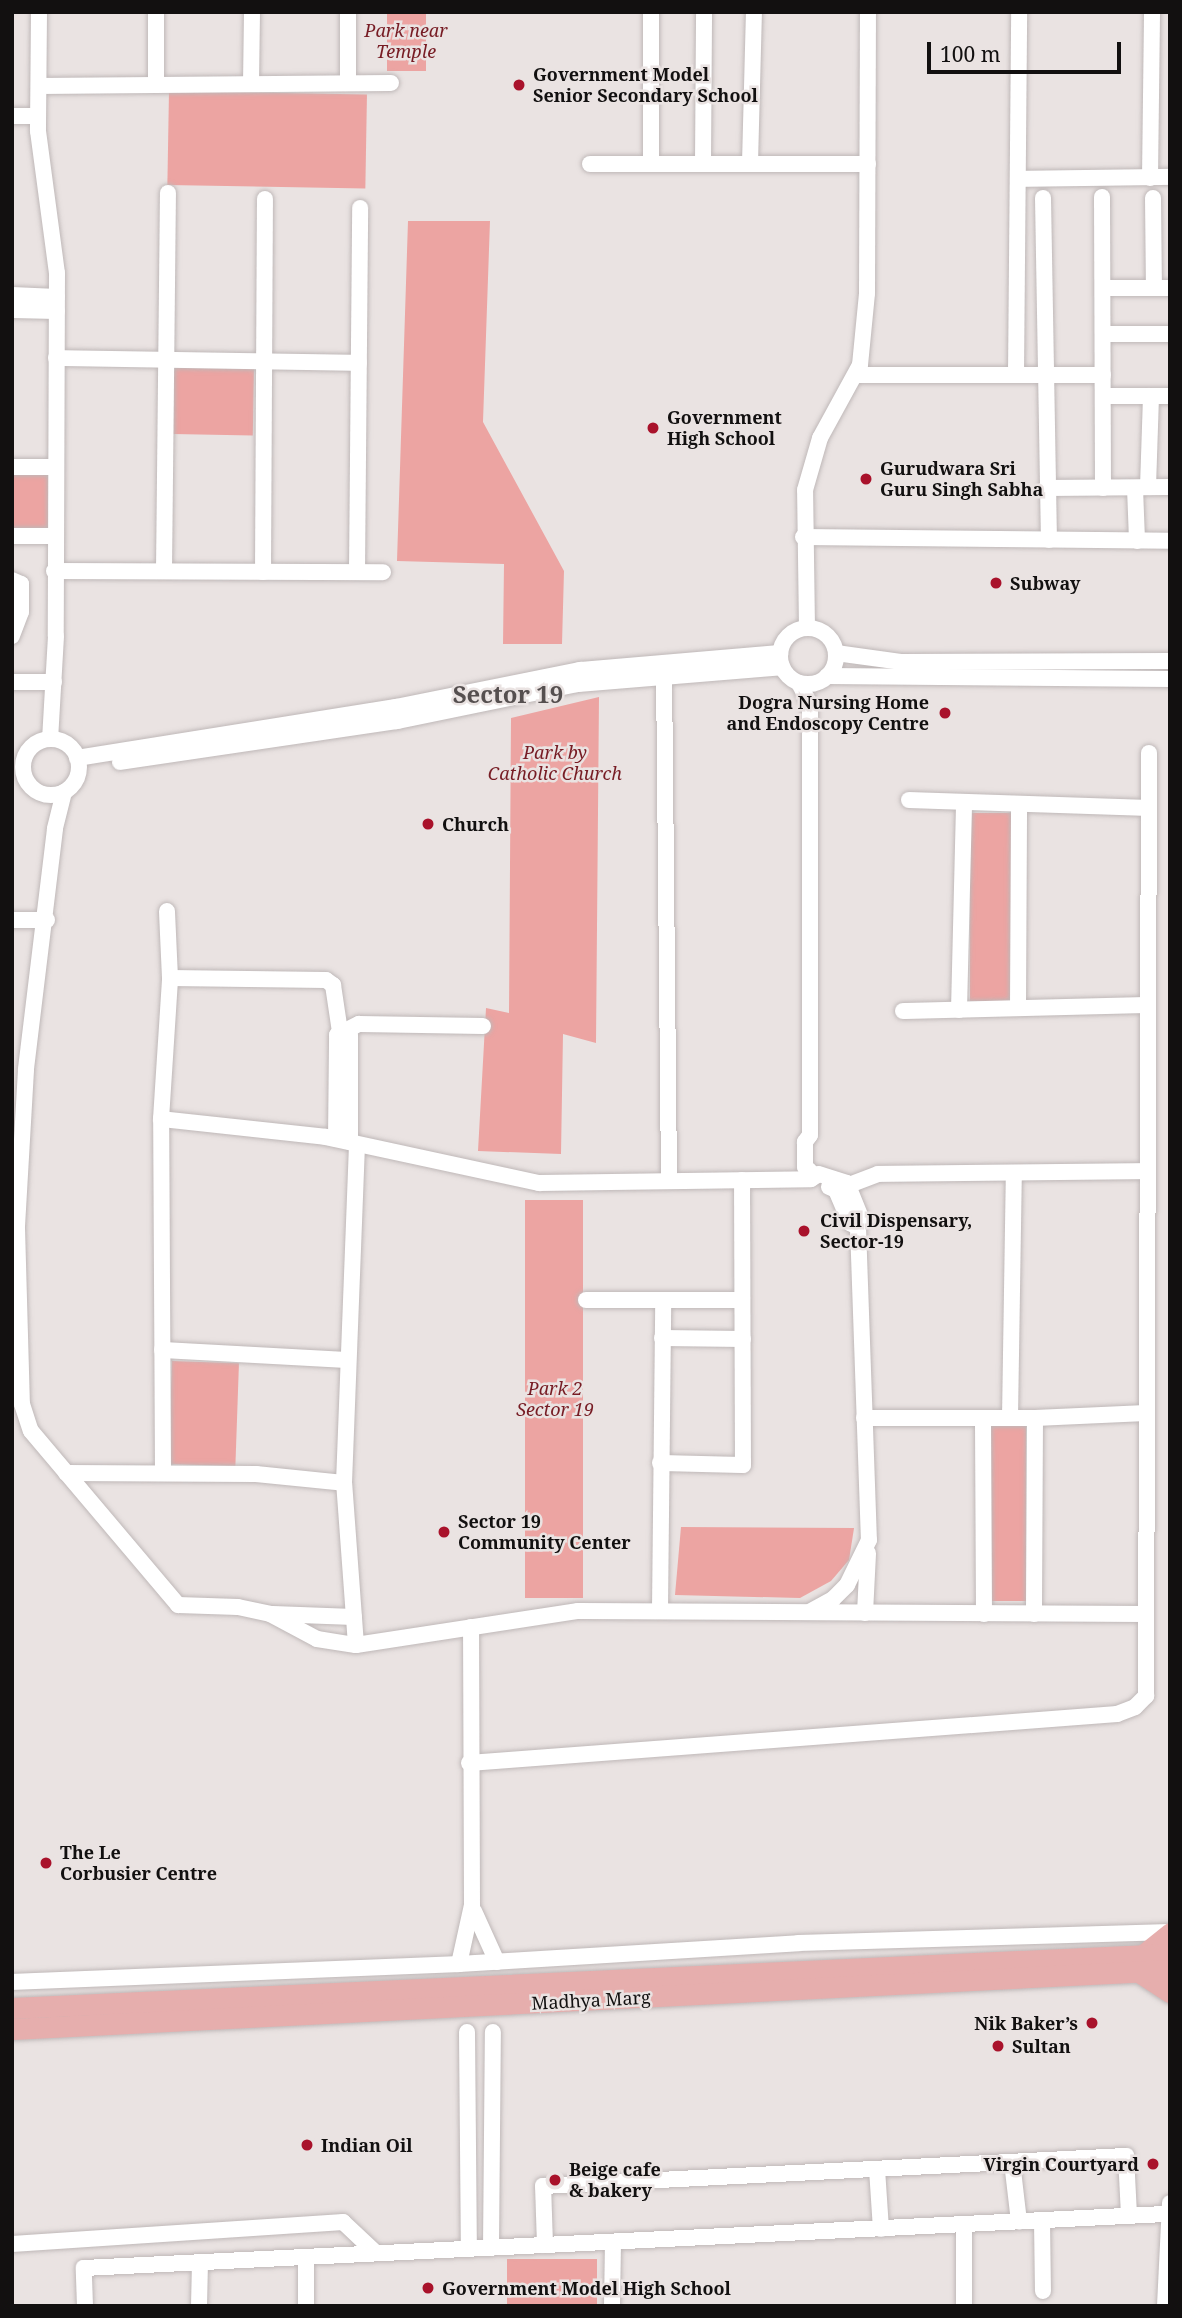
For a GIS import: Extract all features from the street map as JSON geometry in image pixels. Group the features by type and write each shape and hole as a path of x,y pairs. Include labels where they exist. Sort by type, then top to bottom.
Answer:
{"main road":[{"path":"1170,1932 1141,1964 1170,1992"},
{"name":"Madhya Marg","path":"12,2029 1141,1964 1170,1954"},
{"name":"Madhya Marg","path":"12,2008 1141,1964 1170,1970"}],"street":[{"path":"39,12 38,116 57,304 54,682 50,739"},
{"path":"156,12 156,85"},
{"path":"251,84 252,12"},
{"path":"348,12 348,83"},
{"path":"651,12 651,163"},
{"path":"704,12 704,163"},
{"path":"750,163 754,12"},
{"path":"807,628 803,537 805,491 820,438 856,375 867,293 868,12"},
{"path":"1016,375 1019,12"},
{"path":"1150,177 1152,12"},
{"path":"38,86 391,83"},
{"path":"12,116 38,116"},
{"path":"590,164 869,164"},
{"path":"1018,178 1170,177"},
{"path":"164,571 168,193"},
{"path":"1102,197 1103,488"},
{"path":"1043,198 1049,540"},
{"path":"1103,288 1162,288 1162,238 1153,198"},
{"path":"262,572 265,199"},
{"path":"357,572 360,208"},
{"path":"12,295 57,304"},
{"path":"12,310 57,304"},
{"path":"1103,334 1170,334"},
{"path":"56,358 359,363"},
{"path":"856,375 1104,375"},
{"path":"1104,396 1170,396"},
{"path":"1137,541 1150,396"},
{"path":"12,467 55,467"},
{"path":"1046,488 1170,487"},
{"path":"12,536 54,536"},
{"path":"803,537 1170,541"},
{"path":"54,571 383,572"},
{"path":"12,580 21,584 18,629 12,636"},
{"path":"781,660 789,635 807,628 828,636 836,653 902,671 1170,679"},
{"path":"811,729 823,679 836,653"},
{"path":"78,762 397,721 578,684 664,670 781,660"},
{"path":"781,660 799,682 810,705 810,1135 816,1140 815,1166 810,1176"},
{"path":"1147,678 1148,661"},
{"path":"799,682 902,671 1170,661"},
{"path":"664,670 669,1181"},
{"path":"12,682 54,682"},
{"path":"64,792 42,794 20,784 18,766 31,748 50,739 70,747 78,762 77,777 64,792 55,829 47,920 26,1070 15,1228 16,1335 22,1404 31,1431 178,1605 238,1606 270,1614 354,1617"},
{"path":"469,1762 1117,1714 1135,1707 1146,1696 1149,753"},
{"path":"42,794 55,829"},
{"path":"909,800 1149,808"},
{"path":"959,1010 964,802"},
{"path":"1017,1008 1019,804"},
{"path":"163,1472 160,1119 170,978 167,911"},
{"path":"12,920 47,920"},
{"path":"170,978 326,980 333,985 342,1031"},
{"path":"903,1011 1148,1005"},
{"path":"342,1031 359,1024 483,1026"},
{"path":"342,1031 350,1035 348,1360 344,1483 356,1645"},
{"path":"160,1119 348,1142 539,1184 742,1180 826,1175 841,1186 862,1220 858,1227 869,1540 866,1613"},
{"path":"841,1186 878,1174 1147,1171"},
{"path":"1010,1418 1014,1174"},
{"path":"660,1463 743,1465 742,1180"},
{"path":"586,1300 743,1300"},
{"path":"660,1610 663,1300"},
{"path":"662,1338 743,1339"},
{"path":"162,1350 348,1360"},
{"path":"864,1418 1035,1418 1146,1413"},
{"path":"983,1418 984,1614"},
{"path":"1034,1614 1035,1418"},
{"path":"66,1473 163,1472 344,1483"},
{"path":"808,1612 833,1599 847,1585 869,1540"},
{"path":"270,1614 317,1639 356,1645 578,1611 1145,1614"},
{"path":"459,1964 472,1905 469,1762 471,1627"},
{"path":"472,1905 483,1940 497,1962"},
{"path":"12,1982 459,1964 799,1942 1170,1932"},
{"path":"467,2032 469,2249"},
{"path":"491,2248 493,2032"},
{"path":"545,2245 543,2186 1126,2156 1129,2216"},
{"path":"1012,2162 1019,2222"},
{"path":"877,2169 881,2229"},
{"path":"85,2306 84,2268 1042,2221 1129,2216 1168,2209 1165,2306"},
{"path":"1042,2221 1043,2291"},
{"path":"12,2244 343,2222 376,2253"},
{"path":"964,2225 964,2306"},
{"path":"612,2306 613,2242"},
{"path":"306,2257 306,2306"},
{"path":"199,2306 200,2262"}],"green space":[{"name":"Park near Temple","path":"387,12 426,12 426,71 387,71"},
{"path":"169,91 367,94 365,188 167,185"},
{"path":"408,221 490,221 483,422 564,571 562,644 503,644 504,564 397,561"},
{"path":"174,367 254,368 253,435 173,434"},
{"path":"12,474 49,474 49,529 12,529"},
{"name":"Park by Catholic Church","path":"599,697 596,1043 563,1034 561,1154 478,1151 486,1008 509,1013 511,718"},
{"path":"970,813 1013,813 1013,1001 970,1001"},
{"name":"Park 2 Sector 19","path":"525,1200 583,1200 583,1598 525,1598"},
{"path":"172,1361 239,1363 235,1466 168,1464"},
{"path":"990,1425 1026,1425 1026,1601 990,1601"},
{"path":"681,1527 854,1528 849,1560 831,1581 800,1598 675,1595"},
{"path":"507,2259 597,2259 597,2306 507,2306"}],"place":[{"name":"Government Model Senior Secondary School","path":"519,85"},
{"name":"Government High School","path":"653,428"},
{"name":"Gurudwara Sri Guru Singh Sabha","path":"866,479"},
{"name":"Subway","path":"996,583"},
{"name":"Dogra Nursing Home and Endoscopy Centre","path":"945,713"},
{"name":"Church","path":"428,824"},
{"name":"Civil Dispensary, Sector-19","path":"804,1231"},
{"name":"Sector 19 Community Center","path":"444,1532"},
{"name":"The Le Corbusier Centre","path":"46,1863"},
{"name":"Nik Baker’s","path":"1092,2023"},
{"name":"Sultan","path":"998,2046"},
{"name":"Indian Oil","path":"307,2145"},
{"name":"Virgin Courtyard","path":"1153,2164"},
{"name":"Beige cafe & bakery","path":"555,2180"},
{"name":"Government Model High School","path":"428,2288"}],"district":[{"name":"Sector 19","path":"508,694"}]}
